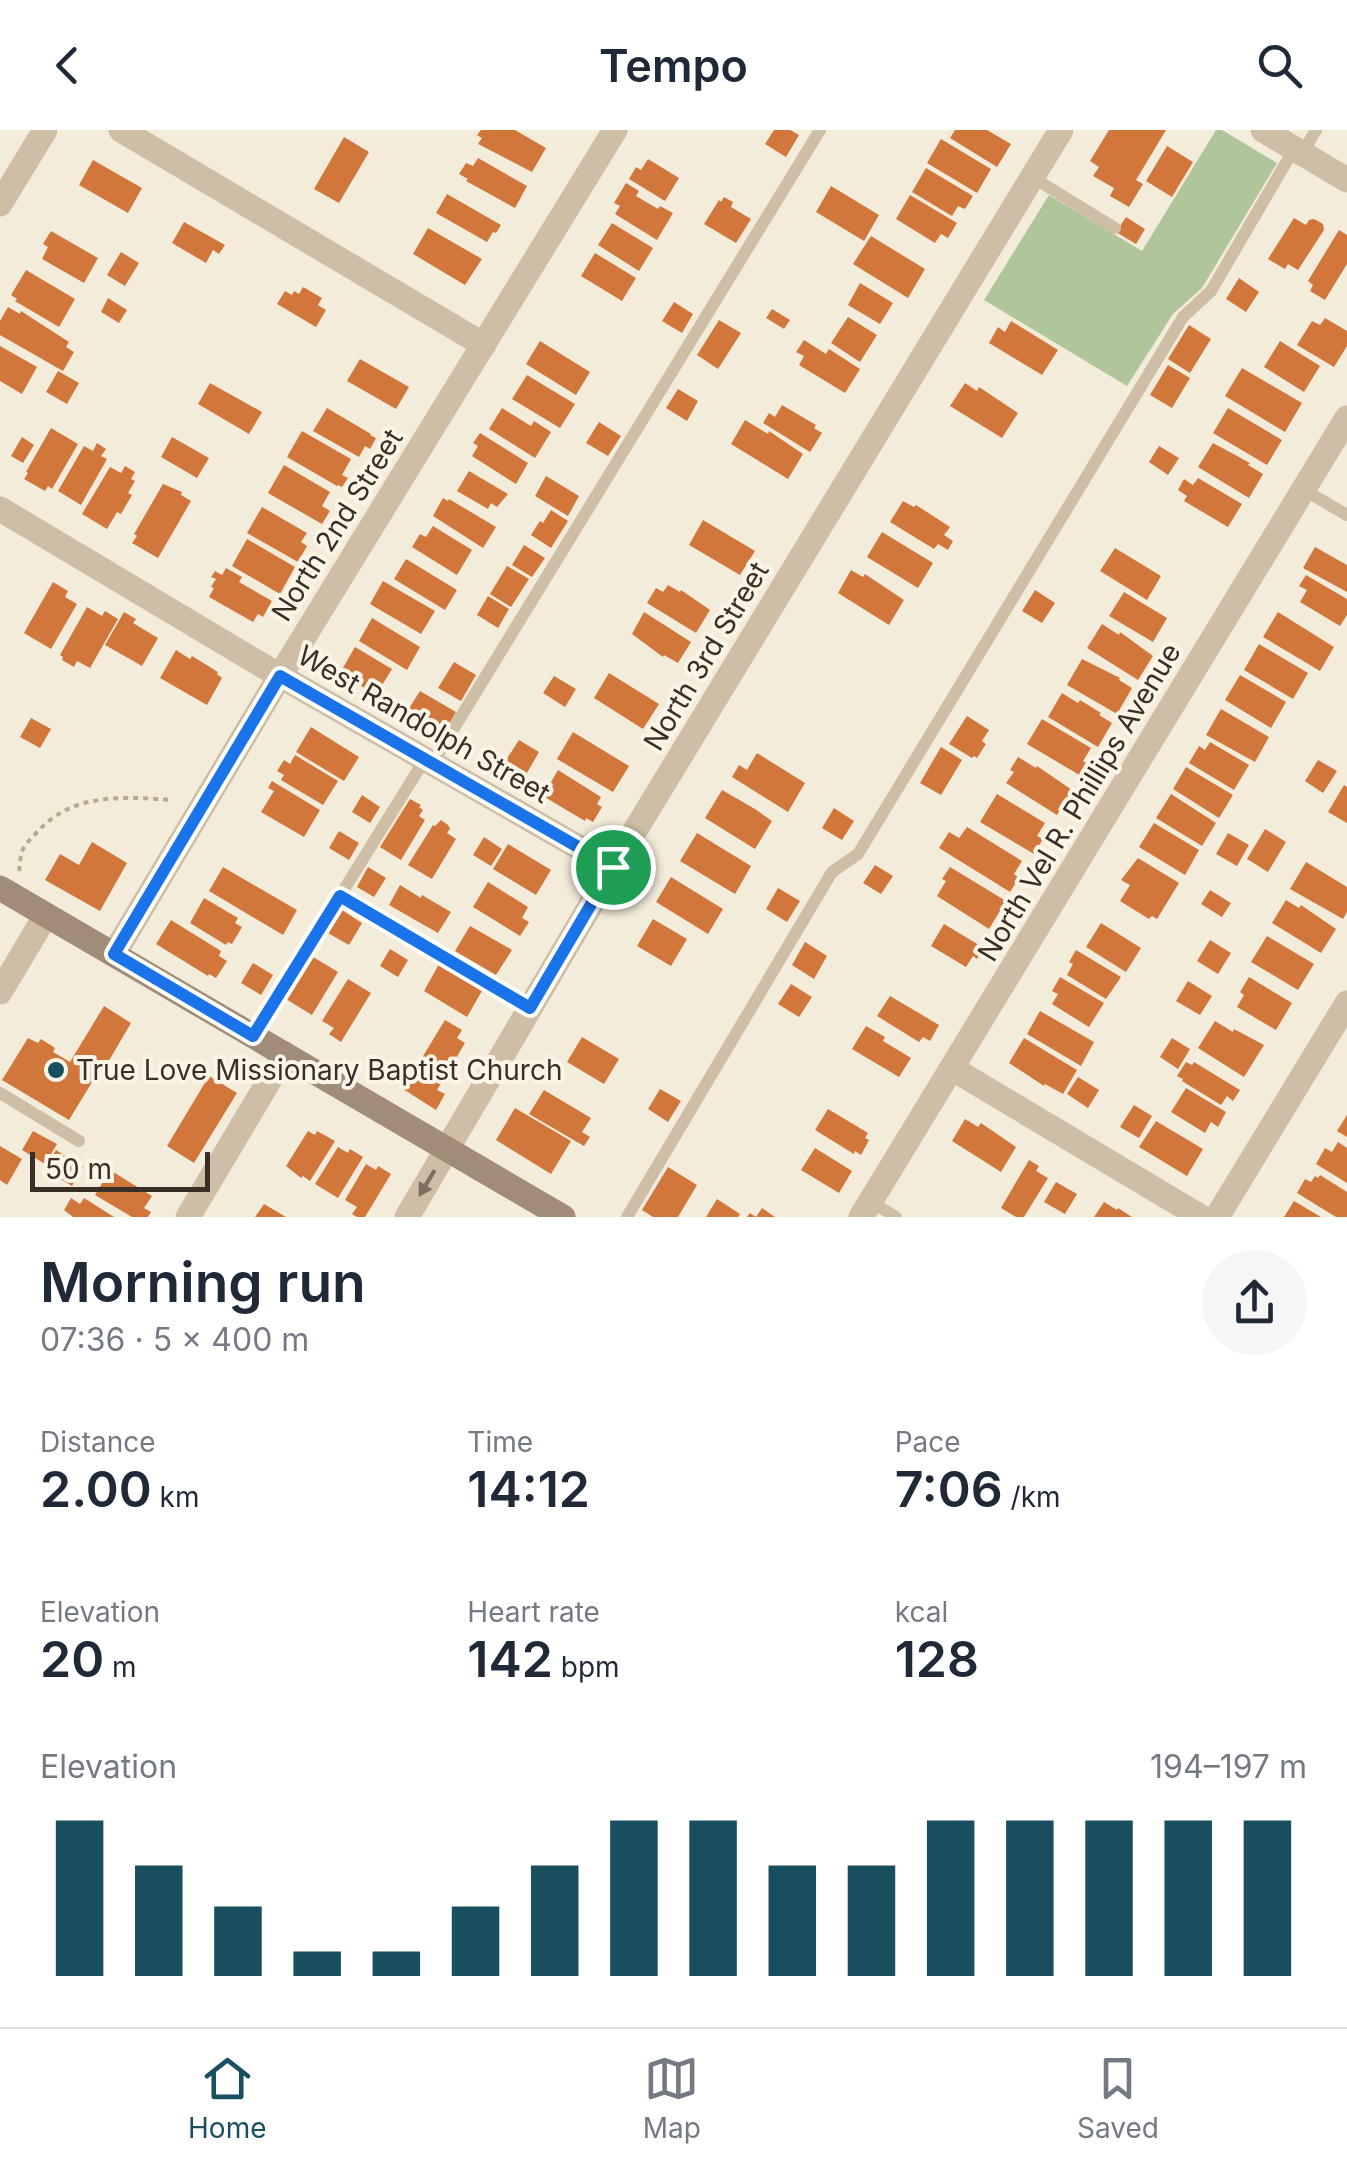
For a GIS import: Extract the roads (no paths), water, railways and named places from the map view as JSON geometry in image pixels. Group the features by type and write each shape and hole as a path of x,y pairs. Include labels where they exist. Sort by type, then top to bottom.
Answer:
{"street":[{"path":"0,204 45,130"},
{"path":"121,130 484,345"},
{"name":"North 2nd Street","path":"114,954 615,130"},
{"name":"North 3rd Street","path":"406,1217 613,867 1061,130"},
{"path":"1263,130 1347,180"},
{"name":"North Vel R. Phillips Avenue","path":"866,1209 1347,418"},
{"name":"West Randolph Street","path":"0,509 280,676 613,867"},
{"path":"10,879 46,914 563,1217"},
{"path":"0,992 46,914"},
{"path":"1217,1217 1347,1004"},
{"path":"195,1212 286,1054"},
{"path":"953,1068 1201,1217"}],"lane":[{"path":"253,1036 429,762 820,130"},
{"path":"627,1217 832,872 858,854 1183,317 1211,290 1298,151 1316,130"},
{"path":"1032,178 1114,228"},
{"path":"1304,490 1347,515"},
{"path":"340,896 530,1008"},
{"path":"0,1094 79,1141"},
{"path":"866,1209 896,1217"}],"place":[{"name":"True Love Missionary Baptist Church","path":"56,1070"}]}
